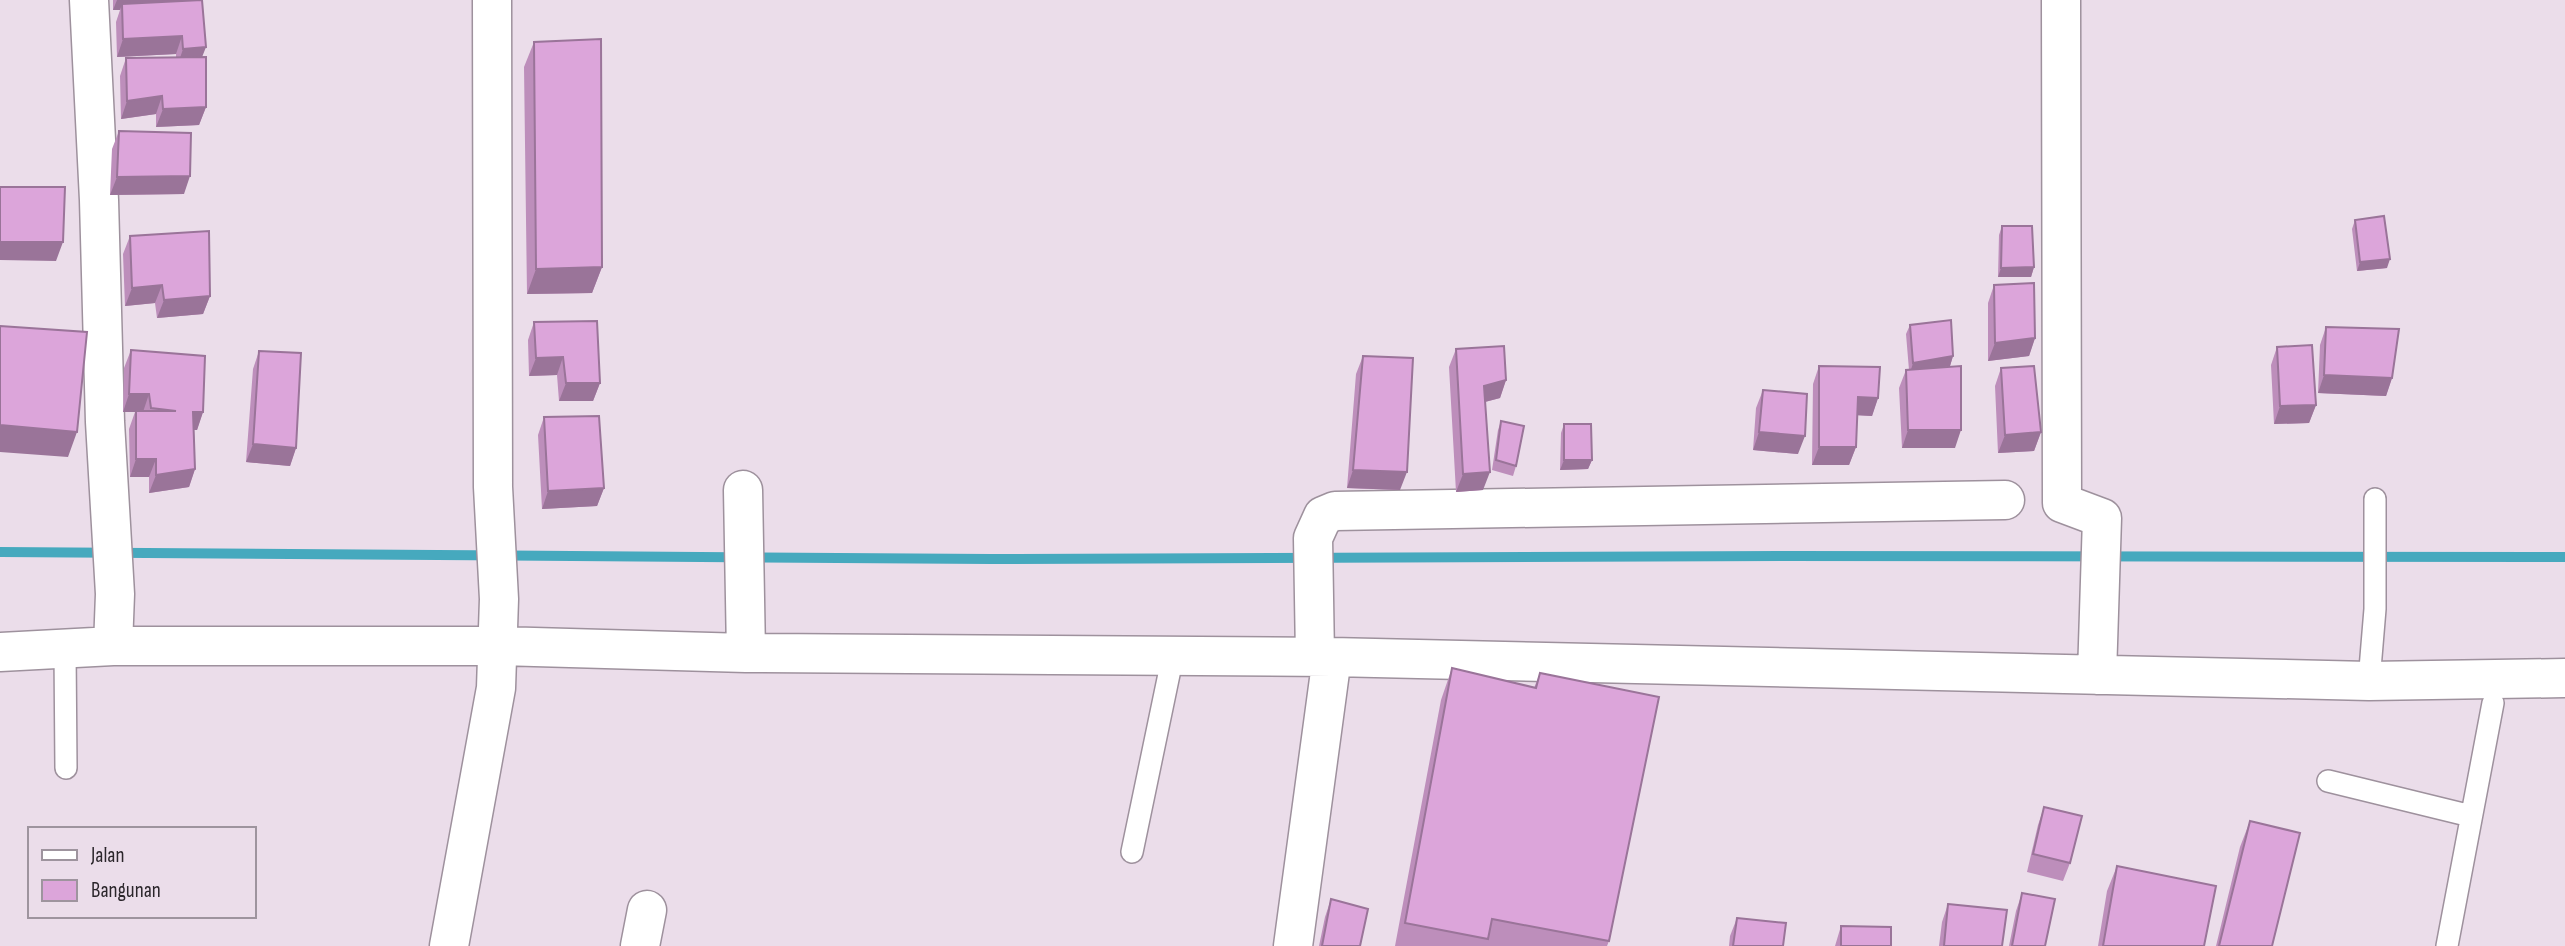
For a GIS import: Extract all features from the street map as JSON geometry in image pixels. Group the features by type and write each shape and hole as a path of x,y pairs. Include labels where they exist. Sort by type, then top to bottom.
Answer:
{"street":[{"path":"89,0 99,200 105,422 115,594 113,646"},
{"path":"449,946 496,688 499,599 493,487 492,0"},
{"path":"2061,0 2062,503 2102,518 2097,657"},
{"path":"1293,946 1321,648 1313,538 1323,516 1335,512 2005,500"},
{"path":"743,503 746,653"},
{"path":"0,652 113,646 496,646 746,653 1172,655 1321,648 2097,657 2369,681 2565,678"}],"lane":[{"path":"2369,681 2375,609 2375,499"},
{"path":"65,650 66,768"},
{"path":"1132,852 1172,655"},
{"path":"2447,946 2493,704"},
{"path":"2328,781 2470,816"}],"building":[{"path":"202,0 206,47 183,49 182,36 123,39 122,4"},
{"path":"601,39 602,267 536,269 534,42"},
{"path":"206,57 206,107 163,109 162,96 127,101 126,58"},
{"path":"119,131 191,133 190,176 117,177"},
{"path":"0,187 65,187 63,242 0,242"},
{"path":"2384,216 2390,259 2360,262 2355,220"},
{"path":"2002,226 2032,226 2034,267 2001,268"},
{"path":"209,231 210,296 164,300 162,285 132,288 130,236"},
{"path":"2034,283 2035,338 1995,343 1994,285"},
{"path":"1951,320 1953,356 1913,363 1910,325"},
{"path":"597,321 600,383 566,383 563,357 536,358 534,322"},
{"path":"0,326 87,332 77,432 0,425"},
{"path":"2326,327 2399,329 2392,378 2324,375"},
{"path":"2312,345 2316,405 2280,406 2277,347"},
{"path":"1504,346 1506,380 1484,386 1490,472 1463,474 1456,349"},
{"path":"131,350 205,356 203,412 193,412 195,469 156,475 156,459 136,459 136,411 176,411 151,408 149,394 129,394"},
{"path":"259,351 301,353 296,448 253,444"},
{"path":"1363,356 1413,358 1407,472 1353,470"},
{"path":"1819,366 1880,367 1878,398 1858,397 1856,447 1819,447"},
{"path":"1961,366 1961,430 1908,430 1906,370"},
{"path":"2034,366 2041,432 2005,435 2001,368"},
{"path":"1763,390 1807,394 1805,436 1759,432"},
{"path":"599,416 604,488 548,491 544,417"},
{"path":"1501,421 1524,426 1516,466 1496,460"},
{"path":"1564,424 1591,424 1592,460 1564,460"},
{"path":"1452,668 1536,688 1540,673 1659,697 1609,941 1492,919 1488,939 1405,923"},
{"path":"2044,807 2082,816 2070,863 2033,854"},
{"path":"2250,821 2300,833 2272,946 2219,946"},
{"path":"2117,866 2216,886 2204,946 2103,946"},
{"path":"2022,893 2055,899 2045,946 2012,946"},
{"path":"1331,899 1368,909 1360,946 1322,946"},
{"path":"1948,904 2007,910 2002,946 1944,946"},
{"path":"1737,918 1786,923 1783,946 1733,946"},
{"path":"1841,926 1891,927 1891,946 1841,946"}],"waterway":[{"path":"0,552 990,559 2565,557"}]}
